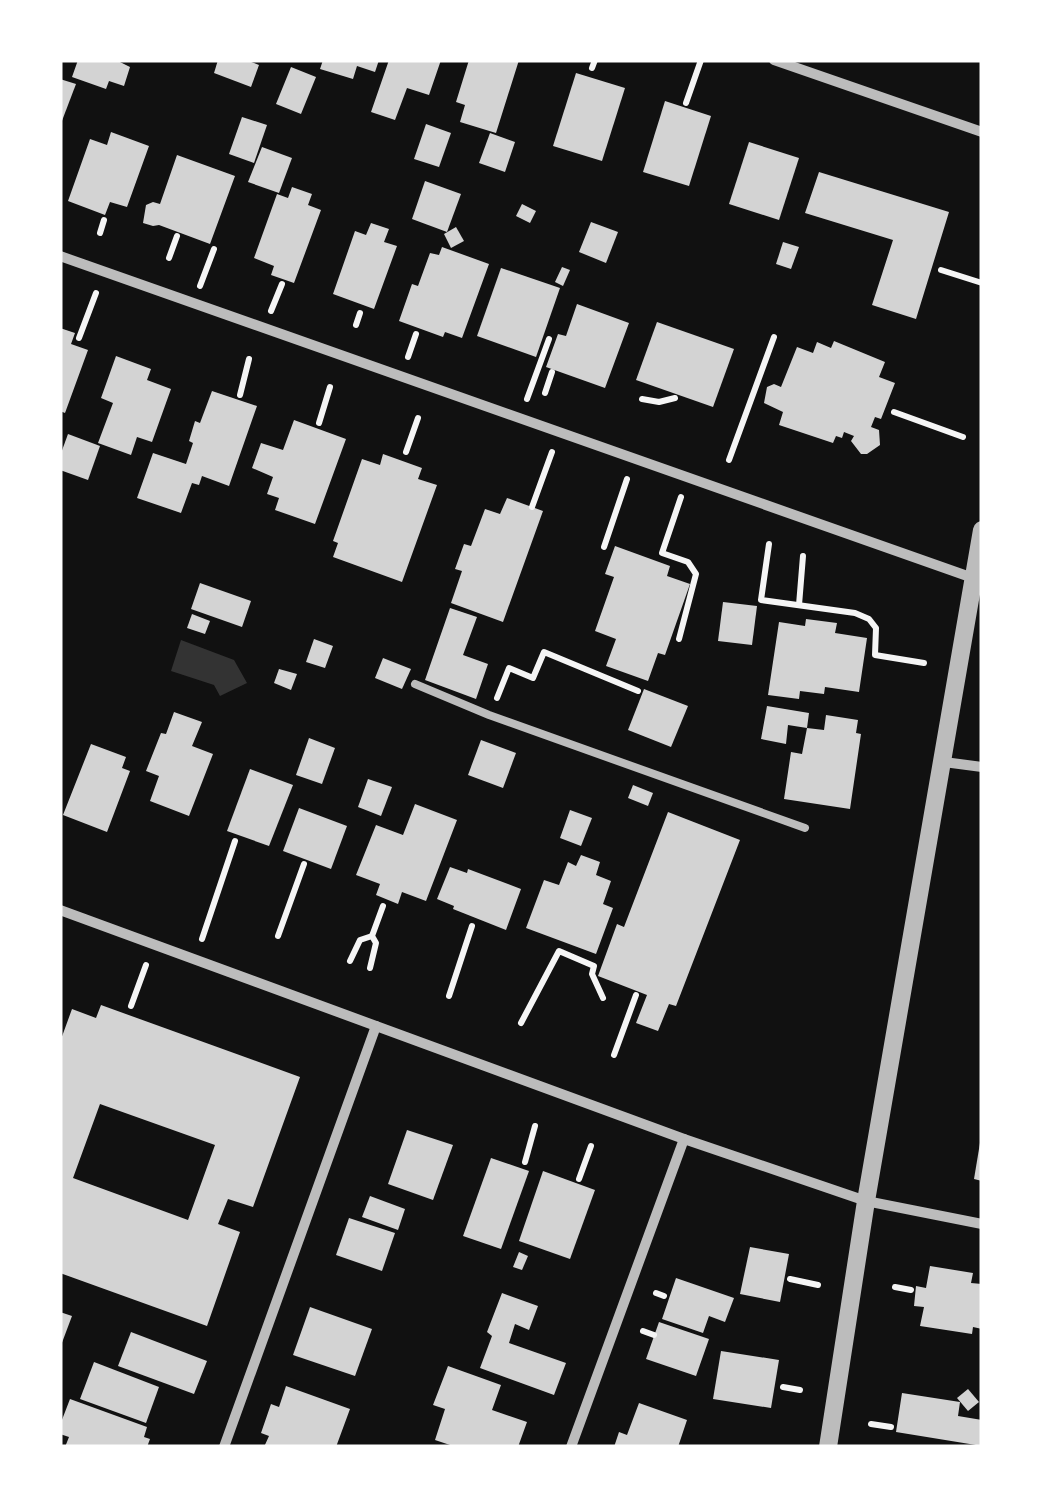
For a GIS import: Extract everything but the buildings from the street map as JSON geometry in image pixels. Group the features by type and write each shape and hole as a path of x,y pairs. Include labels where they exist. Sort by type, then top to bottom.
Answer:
{"street":[{"path":"774,60 982,132"},
{"path":"60,256 973,578"},
{"path":"828,1447 866,1201 982,530"},
{"path":"944,762 982,767"},
{"path":"60,910 684,1140 866,1201 982,1224"},
{"path":"224,1447 376,1026"},
{"path":"571,1447 684,1140"}],"lane":[{"path":"415,684 489,715 804,828"}],"path":[{"path":"686,103 701,60"},
{"path":"100,233 104,220"},
{"path":"169,258 177,236"},
{"path":"194,304 214,250"},
{"path":"941,270 982,283"},
{"path":"79,338 103,272"},
{"path":"356,325 360,313"},
{"path":"729,460 774,337"},
{"path":"520,419 549,340"},
{"path":"240,394 250,358"},
{"path":"544,393 552,372"},
{"path":"318,423 330,387"},
{"path":"642,399 658,402 674,398"},
{"path":"894,412 963,437"},
{"path":"406,452 418,418"},
{"path":"532,507 558,432"},
{"path":"604,547 634,459"},
{"path":"679,639 696,574 688,562 662,553 688,478"},
{"path":"769,544 760,600 869,618 876,628 875,655 924,663"},
{"path":"799,605 803,556"},
{"path":"489,715 509,668 533,678 544,652 638,691"},
{"path":"195,960 236,840"},
{"path":"278,936 304,864"},
{"path":"370,968 376,943 372,936 383,906"},
{"path":"448,996 472,926"},
{"path":"350,961 360,940 372,936"},
{"path":"131,1006 154,944"},
{"path":"521,1022 559,951 594,966 592,974 603,998"},
{"path":"614,1055 636,995"},
{"path":"525,1162 535,1126"},
{"path":"579,1179 591,1146"},
{"path":"790,1279 818,1285"},
{"path":"895,1287 912,1290"},
{"path":"642,1331 654,1336"},
{"path":"782,1387 800,1390"},
{"path":"871,1424 891,1427"}],"shaded area":[{"path":"181,640 234,660 247,683 220,696 214,685 171,671"}]}
